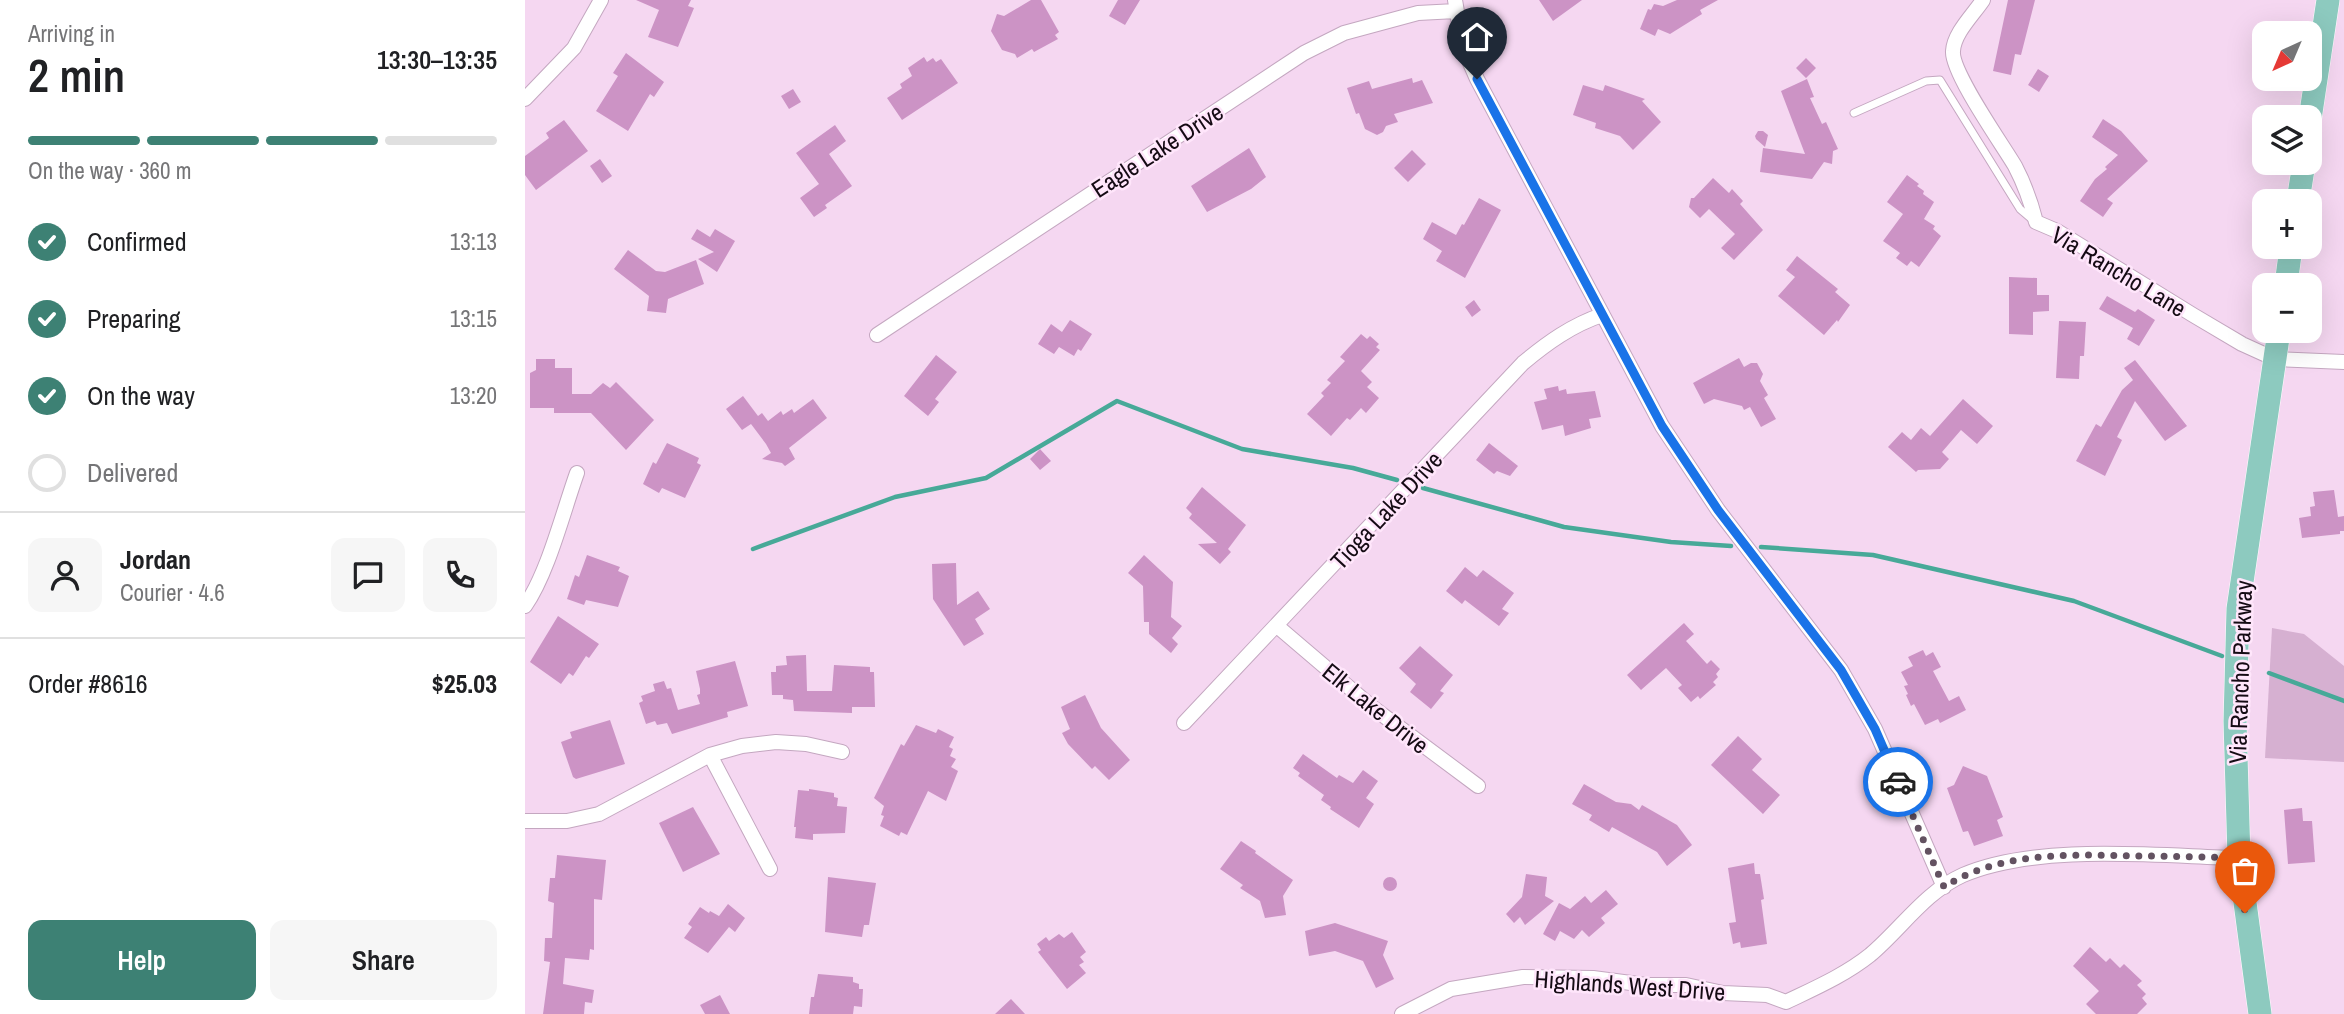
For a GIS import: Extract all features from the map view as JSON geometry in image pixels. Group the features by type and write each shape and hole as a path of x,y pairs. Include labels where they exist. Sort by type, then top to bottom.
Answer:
{"main road":[{"path":"2312,105 2328,0"},
{"name":"Via Rancho Parkway","path":"2260,1014 2238,858 2235,720 2238,609 2277,343"}],"street":[{"path":"525,99 574,48 601,0"},
{"name":"Via Rancho Lane","path":"1983,0 1958,36 1952,53 1962,78 2016,168 2029,196 2036,222 2057,231 2242,344 2275,359"},
{"path":"1455,5 1463,47 1477,79 1662,426 1718,510 1841,670 1875,729 1944,887"},
{"name":"Eagle Lake Drive","path":"877,335 1304,53 1344,33 1455,5"},
{"name":"Tioga Lake Drive","path":"1184,723 1523,363 1544,345 1602,315"},
{"path":"2275,359 2344,362"},
{"path":"525,606 541,575 577,473"},
{"name":"Elk Lake Drive","path":"1277,626 1372,707 1478,786"},
{"path":"525,821 567,821 599,814 710,755 742,746 806,744 842,752"},
{"path":"710,755 770,869"},
{"name":"Highlands West Drive","path":"1402,1014 1451,989 1523,977 1593,978 1646,985 1686,985 1723,993 1767,995 1786,1002 1849,970 1909,915 1962,876 2019,859 2082,855 2238,858"}],"lane":[{"path":"1854,113 1926,81 1940,80 2020,209 2036,222"}],"shaded area":[{"path":"2272,628 2304,634 2344,666 2344,762 2265,758"}],"building":[{"path":"636,0 691,0 688,6 694,8 678,47 648,37 659,10"},
{"path":"1031,0 1041,0 1059,32 1055,35 1058,39 1017,58 1015,54 1002,50 991,31 997,14 1004,16"},
{"path":"1118,0 1140,0 1125,25 1109,16"},
{"path":"1539,0 1582,0 1553,21"},
{"path":"1677,0 1718,0 1700,10 1702,14 1670,34 1658,29 1655,36 1640,29 1648,9 1651,10 1654,4 1663,6"},
{"path":"2008,0 2035,0 2021,55 2015,54 2011,75 1993,71"},
{"path":"626,53 664,82 654,97 650,94 628,131 596,111 618,76 613,73"},
{"path":"924,57 927,62 933,58 936,62 941,59 958,83 902,120 887,98 902,88 900,84 912,76 908,68"},
{"path":"1806,58 1816,68 1806,78 1796,68"},
{"path":"2038,69 2049,76 2039,92 2028,85"},
{"path":"1412,78 1413,83 1422,80 1433,103 1394,114 1398,122 1386,126 1383,132 1377,135 1365,129 1359,113 1356,114 1347,88 1369,81 1372,89"},
{"path":"1807,79 1814,97 1810,98 1822,124 1826,122 1838,149 1833,151 1832,164 1824,162 1812,179 1760,172 1763,148 1805,154 1781,91"},
{"path":"1583,85 1603,91 1605,85 1645,99 1642,101 1661,122 1633,150 1620,136 1595,128 1596,123 1573,115"},
{"path":"793,89 801,102 789,109 781,96"},
{"path":"2103,119 2121,131 2148,161 2107,199 2113,203 2103,217 2080,201 2095,179 2118,155 2092,137"},
{"path":"564,120 588,151 536,190 525,175 525,156 549,138 546,133"},
{"path":"835,125 846,141 829,154 852,186 825,205 827,208 814,217 800,198 819,184 796,153"},
{"path":"1758,131 1768,135 1765,147 1756,139"},
{"path":"1249,148 1266,177 1251,189 1207,212 1191,186"},
{"path":"1412,150 1426,164 1408,182 1394,168"},
{"path":"600,159 612,176 602,183 590,166"},
{"path":"1907,175 1919,184 1917,186 1924,191 1923,194 1934,202 1924,219 1935,226 1933,229 1941,236 1919,267 1911,261 1907,266 1896,258 1900,253 1883,241 1903,214 1887,202"},
{"path":"1713,178 1729,193 1732,189 1743,201 1740,204 1763,230 1734,260 1721,248 1735,234 1709,209 1700,218 1689,207 1691,198"},
{"path":"1479,198 1501,210 1465,278 1436,261 1442,251 1423,239 1432,222 1456,235"},
{"path":"697,229 710,237 715,229 735,241 717,272 698,259 714,252 691,239"},
{"path":"628,250 656,271 665,272 696,260 704,284 668,299 666,313 647,311 649,296 614,269"},
{"path":"1797,256 1838,289 1835,292 1850,305 1824,335 1778,296 1795,277 1786,270"},
{"path":"2009,277 2037,278 2037,295 2049,295 2049,311 2033,312 2033,335 2009,334"},
{"path":"2107,296 2135,312 2138,309 2155,320 2139,346 2127,339 2133,328 2099,309"},
{"path":"1474,300 1481,310 1472,317 1465,307"},
{"path":"1070,320 1092,334 1081,351 1078,349 1074,356 1059,347 1054,354 1038,344 1051,324 1062,332"},
{"path":"2059,321 2086,322 2084,356 2080,356 2079,379 2056,378"},
{"path":"1361,334 1367,339 1370,336 1379,344 1376,347 1380,350 1361,371 1372,382 1367,387 1379,398 1366,413 1361,408 1350,420 1347,418 1331,436 1307,414 1324,396 1321,393 1331,383 1327,380 1345,361 1340,357"},
{"path":"936,355 957,372 935,399 939,402 928,416 904,396"},
{"path":"1739,358 1744,367 1757,363 1763,374 1760,381 1768,395 1764,398 1776,419 1761,427 1750,407 1744,410 1742,406 1714,399 1704,404 1693,383"},
{"path":"536,359 555,359 555,368 572,368 572,394 591,394 603,383 610,388 616,382 654,420 626,450 591,413 554,413 554,408 530,408 530,373 536,370"},
{"path":"2135,360 2187,426 2165,441 2135,401 2117,437 2122,440 2105,476 2076,461 2096,424 2101,427 2122,390 2133,380 2124,368"},
{"path":"1558,386 1559,391 1566,389 1567,394 1595,391 1601,417 1589,419 1591,428 1565,436 1563,425 1542,430 1534,402 1547,399 1544,389"},
{"path":"743,396 758,416 762,413 768,421 781,411 783,415 792,409 794,413 813,399 827,418 789,448 795,459 785,466 762,459 771,453 766,444 751,424 742,430 726,409"},
{"path":"1963,399 1993,426 1977,444 1961,430 1942,452 1949,459 1940,469 1916,472 1888,447 1902,432 1911,440 1921,428 1930,436"},
{"path":"667,443 699,458 697,463 701,465 685,498 662,488 659,493 643,484 653,462 656,464"},
{"path":"1489,443 1518,466 1510,476 1497,471 1494,474 1476,460"},
{"path":"1040,449 1051,461 1040,470 1030,459"},
{"path":"1202,487 1246,525 1228,549 1231,552 1220,564 1198,544 1217,543 1189,518 1192,514 1186,508"},
{"path":"2334,490 2338,517 2344,516 2344,531 2340,531 2340,534 2302,538 2299,518 2311,516 2310,507 2315,506 2313,492"},
{"path":"587,555 620,567 618,571 629,576 618,607 586,600 584,605 567,599 575,575 579,577"},
{"path":"1144,555 1173,582 1171,617 1182,626 1172,638 1178,644 1171,653 1149,634 1149,622 1144,622 1143,586 1128,573"},
{"path":"956,563 957,605 978,591 990,609 975,619 984,634 964,646 933,599 932,564"},
{"path":"1465,567 1477,577 1483,570 1514,593 1502,609 1509,613 1499,626 1465,600 1462,604 1446,591"},
{"path":"558,616 599,644 589,658 586,656 573,676 569,673 561,684 530,662"},
{"path":"1684,623 1694,634 1686,641 1707,664 1711,660 1720,669 1713,682 1716,685 1700,699 1698,696 1691,702 1678,688 1682,685 1666,668 1641,690 1627,675"},
{"path":"1420,646 1453,675 1440,691 1444,693 1431,709 1410,692 1416,684 1399,668"},
{"path":"1923,650 1926,656 1933,652 1941,667 1933,671 1949,701 1959,696 1966,710 1940,723 1938,719 1925,725 1906,695 1908,694 1904,686 1908,685 1901,672 1913,666 1908,657"},
{"path":"806,655 807,691 832,691 834,665 870,667 870,672 874,672 875,707 852,707 852,713 794,711 793,700 783,699 783,695 772,695 771,672 776,672 776,666 787,665 786,656"},
{"path":"735,661 748,706 727,712 728,717 672,734 667,723 657,725 655,721 646,724 639,703 643,701 641,696 655,691 653,684 664,681 667,689 671,688 678,710 700,704 696,671"},
{"path":"1085,695 1101,728 1130,760 1109,780 1095,766 1092,769 1068,744 1062,733 1070,729 1061,707"},
{"path":"610,720 625,764 576,779 561,742 572,738 570,732"},
{"path":"916,725 936,733 938,729 954,737 949,747 953,749 950,756 956,759 951,767 958,771 946,801 928,791 907,835 901,832 899,836 880,826 884,806 874,798 901,744 904,746"},
{"path":"1738,736 1762,759 1752,770 1780,795 1763,814 1711,765"},
{"path":"1303,754 1337,778 1339,775 1353,783 1363,770 1378,781 1366,798 1374,804 1359,828 1330,809 1331,807 1321,800 1324,795 1298,776 1300,773 1293,768"},
{"path":"1963,766 1987,776 2003,817 1997,820 2003,836 1974,846 1968,831 1963,832 1947,788 1954,785"},
{"path":"1584,784 1616,802 1631,804 1639,810 1642,805 1677,825 1692,845 1667,866 1657,852 1612,827 1609,832 1589,820 1592,815 1572,804"},
{"path":"798,790 834,793 834,797 838,798 837,806 847,807 845,833 813,834 813,840 795,838"},
{"path":"693,807 720,854 683,872 659,823"},
{"path":"2302,808 2303,821 2312,821 2315,862 2288,864 2284,810"},
{"path":"1241,841 1293,880 1283,896 1286,915 1265,918 1260,901 1240,888 1243,885 1220,869"},
{"path":"557,855 606,860 602,900 594,899 594,950 590,949 589,960 565,958 563,984 594,990 592,1003 585,1002 584,1014 543,1014 550,962 544,961 545,938 552,938 554,903 548,901 550,878 555,878"},
{"path":"1754,863 1755,874 1760,874 1767,944 1741,948 1740,942 1733,944 1729,923 1736,922 1728,868"},
{"path":"1526,874 1547,877 1545,896 1554,901 1525,925 1520,917 1514,923 1506,914 1522,897"},
{"path":"828,877 876,883 869,925 864,925 862,937 825,932"},
{"path":"1390,877 1395,879 1395,889 1390,891 1385,889 1383,884 1385,879"},
{"path":"1606,890 1618,904 1601,918 1605,923 1589,937 1582,930 1574,939 1560,931 1555,941 1543,934 1559,903 1570,909 1585,896 1591,903"},
{"path":"728,904 745,918 735,932 729,927 708,953 684,938 692,927 688,924 700,907 719,916"},
{"path":"1335,923 1388,941 1383,955 1394,979 1376,988 1363,961 1335,951 1309,956 1305,931"},
{"path":"1072,932 1086,952 1080,957 1084,962 1079,965 1086,973 1067,989 1038,952 1041,950 1037,944 1046,937 1049,941 1059,934 1064,938"},
{"path":"2090,947 2106,962 2110,958 2120,968 2124,964 2142,981 2137,985 2146,994 2142,998 2147,1004 2137,1014 2096,1014 2086,1004 2099,991 2073,966"},
{"path":"818,974 853,977 853,982 859,984 859,989 863,989 862,1007 854,1006 853,1014 809,1014"},
{"path":"720,995 730,1014 705,1014 700,1005"},
{"path":"1011,999 1025,1014 995,1014"}],"waterway":[{"path":"753,549 895,497 986,478 1117,401 1242,449 1353,468 1397,480"},
{"path":"1423,488 1564,527 1671,542 1731,546"},
{"path":"1761,547 1873,555 2074,601 2222,656"},
{"path":"2269,673 2344,701"}],"way so far":[{"path":"1898,782 1944,887 1962,876 2019,859 2082,855 2238,858 2245,913"}],"route":[{"path":"1477,79 1662,426 1718,510 1841,670 1875,729 1898,782"}]}
